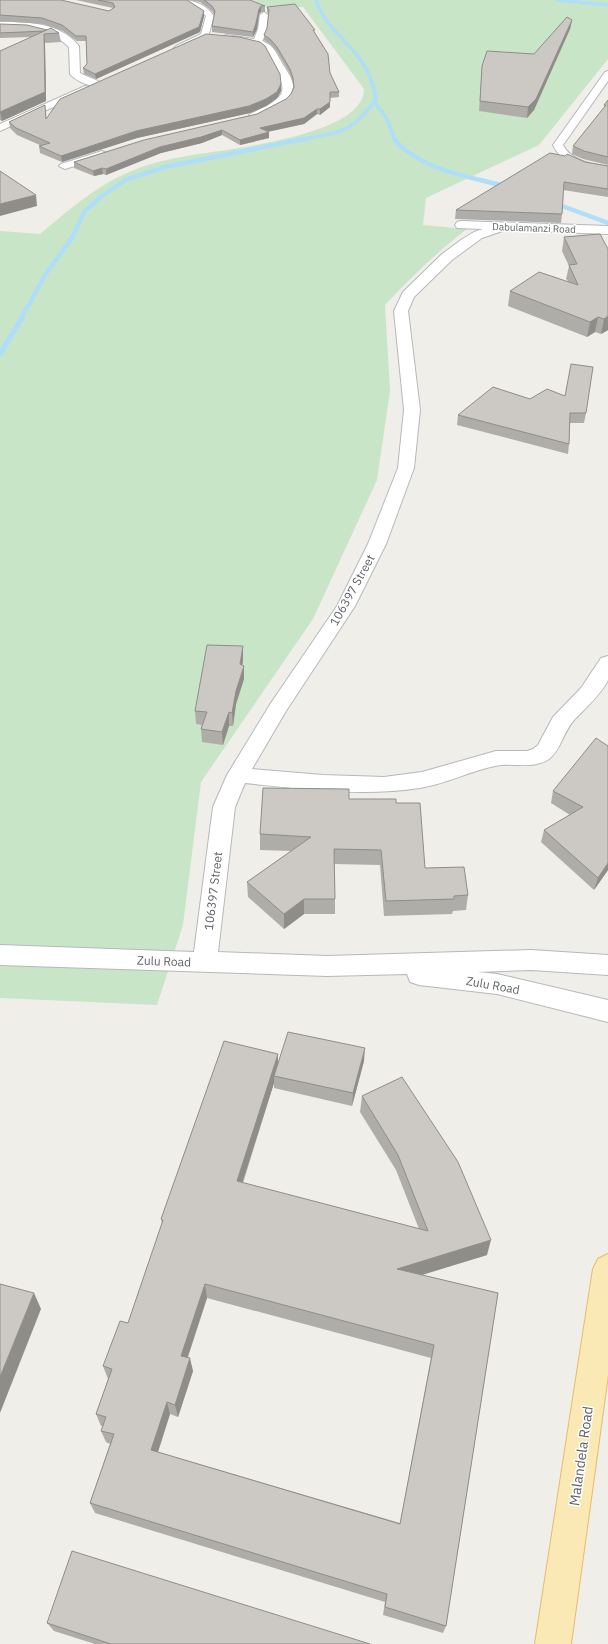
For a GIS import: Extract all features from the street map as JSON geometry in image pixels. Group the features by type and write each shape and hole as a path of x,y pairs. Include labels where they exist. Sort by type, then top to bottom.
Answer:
{"main road":[{"name":"Malandela Road","path":"553,1644 608,1269"}],"street":[{"path":"186,0 206,11 210,16 205,35"},
{"path":"257,41 262,34 264,15"},
{"path":"0,25 39,26 59,33 74,46 75,74 84,80 101,82 0,128"},
{"path":"172,51 205,35 257,41 266,45 270,49 289,87 287,94 279,104 262,113 242,118"},
{"path":"608,74 558,145 565,156 575,161 608,170"},
{"path":"65,166 110,151"},
{"name":"Dabulamanzi Road","path":"461,225 608,230"},
{"name":"106397 Street","path":"205,962 224,807 238,775 278,708 346,606 377,544 406,468 412,410 401,311 408,295 447,257 478,235 502,226"},
{"path":"238,775 323,783 384,786 422,780 496,758 527,758 540,755 546,750 560,722 588,693 608,662"},
{"name":"Zulu Road","path":"0,955 328,966 531,960 608,965"},
{"name":"Zulu Road","path":"328,966 497,984 608,1011"}],"green space":[{"path":"253,0 608,0 608,59 539,145 426,198 423,225 467,229 424,265 385,305 390,391 377,480 313,619 201,782 183,925 157,1005 0,998 0,231 40,234 96,190 134,170 153,163 174,158 289,138 341,119 358,105 364,89 303,7 269,8"}],"building":[{"path":"0,0 61,0 109,11 115,7 113,3 98,0 187,0 204,11 199,27 95,74 83,68 87,64 86,36 76,36 62,25 42,18 0,15"},
{"path":"204,0 250,0 265,6 261,6 259,9 253,32 212,26 215,11 212,6"},
{"path":"295,4 315,30 313,30 328,54 330,73 339,92 330,92 330,102 304,118 260,128 269,132 240,140 222,130 160,147 106,169 102,168 93,171 74,162 144,140 257,114 286,99 291,94 294,87 290,69 277,47 264,35 267,28 269,10 267,7"},
{"path":"567,17 572,20 536,99 528,107 480,101 482,66 487,51 534,54"},
{"path":"0,24 27,25 47,30 0,33"},
{"path":"51,28 59,33 44,34 45,92 0,112 0,51"},
{"path":"206,34 239,37 260,42 265,46 280,74 281,84 277,92 266,99 249,106 136,131 61,156 39,146 50,143 16,128 9,122 45,105 46,119 60,99"},
{"path":"608,100 608,157 584,151 573,146 606,105 604,105"},
{"path":"550,153 565,156 567,154 585,162 608,166 608,189 564,182 562,214 456,210"},
{"path":"0,171 36,195 0,204"},
{"path":"600,234 608,249 608,316 604,319 598,317 590,322 510,291 539,272 578,285 569,265 577,264 564,237"},
{"path":"571,364 593,367 586,413 570,413 569,444 458,415 493,387 530,399 547,389 565,396"},
{"path":"207,645 243,646 240,664 244,666 236,691 232,713 229,712 222,732 201,729 207,712 195,711"},
{"path":"596,738 608,746 608,863 598,878 544,830 583,807 553,791"},
{"path":"263,788 349,789 349,799 396,799 396,803 420,803 425,868 464,867 468,895 454,896 454,899 386,901 381,850 334,849 335,899 304,899 284,914 247,882 311,837 260,834"},
{"path":"288,1032 365,1048 353,1093 274,1076"},
{"path":"224,1041 278,1054 237,1181 428,1231 398,1155 362,1096 402,1077 458,1162 491,1240 397,1269 498,1293 446,1626 385,1607 387,1594 90,1503 114,1434 101,1431 106,1417 96,1414 112,1369 103,1366 120,1321 128,1323 163,1220 161,1219","holes":["205,1284 434,1345 400,1524 151,1450 167,1402 175,1405 190,1358 181,1356"]},
{"path":"0,1284 34,1293 0,1377"},
{"path":"72,1551 370,1644 111,1644 47,1623"}],"waterway":[{"path":"298,140 333,133 350,126 367,111 376,99 371,80 365,66 325,19 316,0"},
{"path":"557,0 608,5"},
{"path":"374,102 386,117 395,140"},
{"path":"22,317 45,275 72,238 85,211 102,196 125,180 165,167 304,139"},
{"path":"395,140 405,150 418,158 446,171 508,187"},
{"path":"552,204 565,207 608,223"},
{"path":"0,354 23,316"}]}
